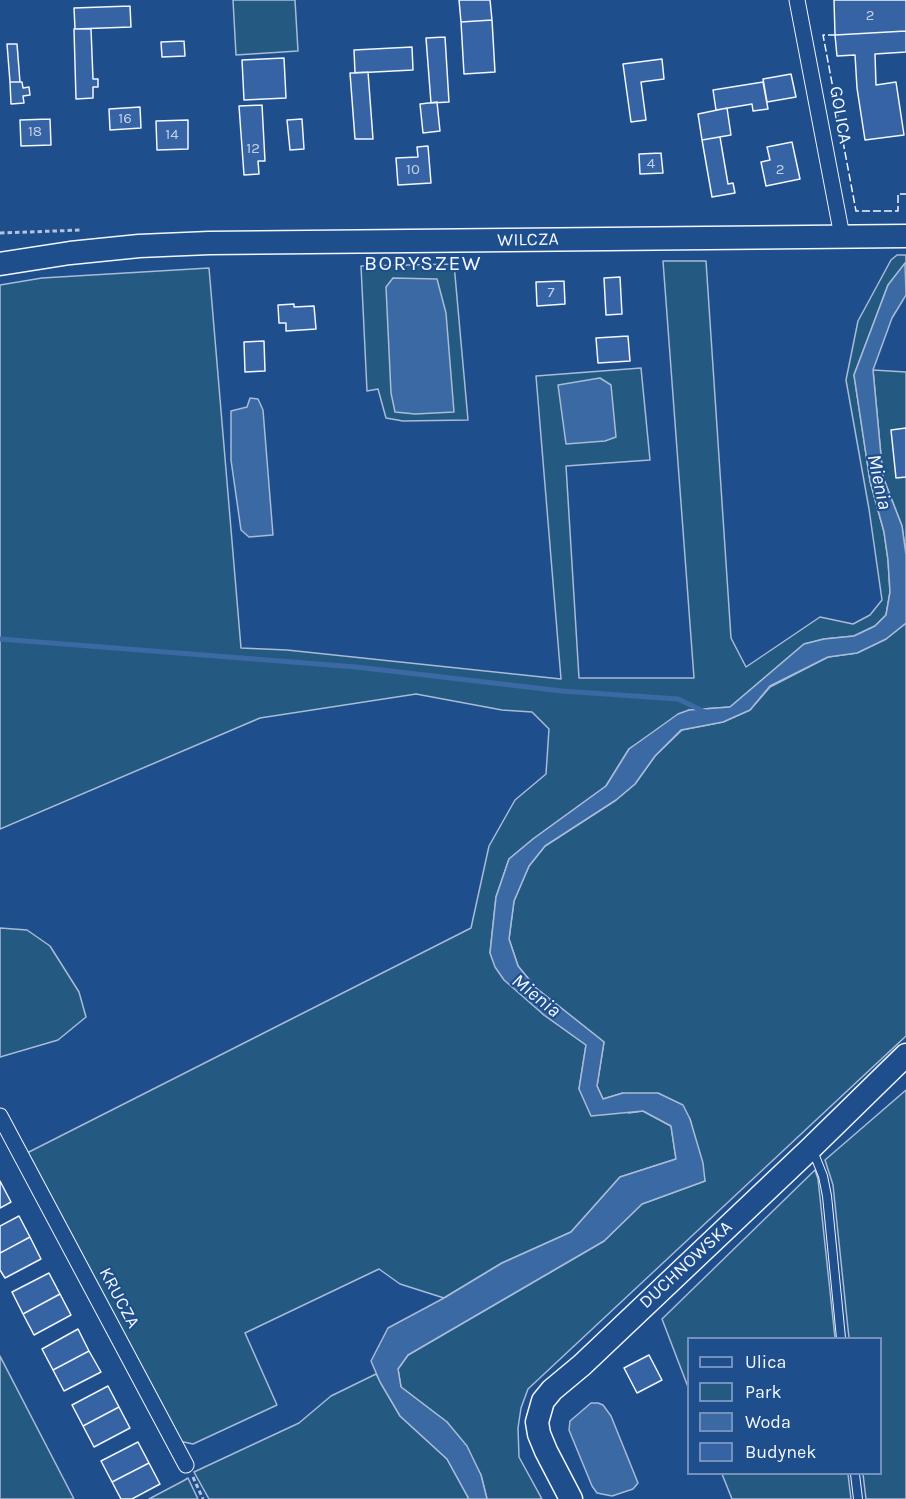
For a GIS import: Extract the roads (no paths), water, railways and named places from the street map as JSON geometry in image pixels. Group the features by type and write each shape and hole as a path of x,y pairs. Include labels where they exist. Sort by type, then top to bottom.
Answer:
{"main road":[{"name":"WILCZA","path":"0,264 70,253 138,246 209,243 906,236"},
{"name":"DUCHNOWSKA","path":"571,1499 539,1434 537,1422 543,1401 906,1055"}],"street":[{"name":"GOLICA","path":"797,0 842,237"},
{"name":"KRUCZA","path":"0,1116 186,1465"}],"lane":[{"path":"811,1148 823,1176 827,1196 841,1337"},
{"path":"855,1475 858,1499"}],"water":[{"name":"Mienia","path":"905,263 906,295 892,318 873,370 883,477 902,526 906,555 906,623 886,639 857,653 828,657 770,686 750,710 723,722 681,730 655,756 635,784 616,800 545,846 529,866 514,901 509,939 518,966 536,988 604,1042 597,1086 603,1099 623,1093 658,1093 683,1105 690,1119 703,1163 705,1181 642,1204 604,1241 408,1355 398,1369 401,1387 447,1422 467,1446 481,1475 487,1499 469,1499 447,1459 400,1416 380,1382 371,1361 388,1328 502,1263 571,1232 620,1177 676,1159 671,1126 643,1111 591,1116 579,1089 586,1045 544,1015 504,980 495,967 490,953 496,897 509,859 606,786 629,749 678,714 689,710 730,707 804,644 854,636 875,626 886,615 890,592 888,560 884,532 870,481 854,375 888,285"},
{"path":"393,278 437,279 446,313 454,412 415,414 395,412 391,393 386,287"},
{"path":"600,378 611,385 616,437 605,441 566,444 558,385"},
{"path":"250,398 258,399 263,410 273,535 249,537 241,530 231,460 231,411 247,407"},
{"path":"591,1403 603,1405 611,1416 638,1483 633,1489 612,1496 597,1493 592,1486 569,1430 570,1421"}],"waterway":[{"path":"0,639 356,667 562,691 678,699 705,712"}],"district":[{"name":"BORYSZEW","path":"423,264"}]}
